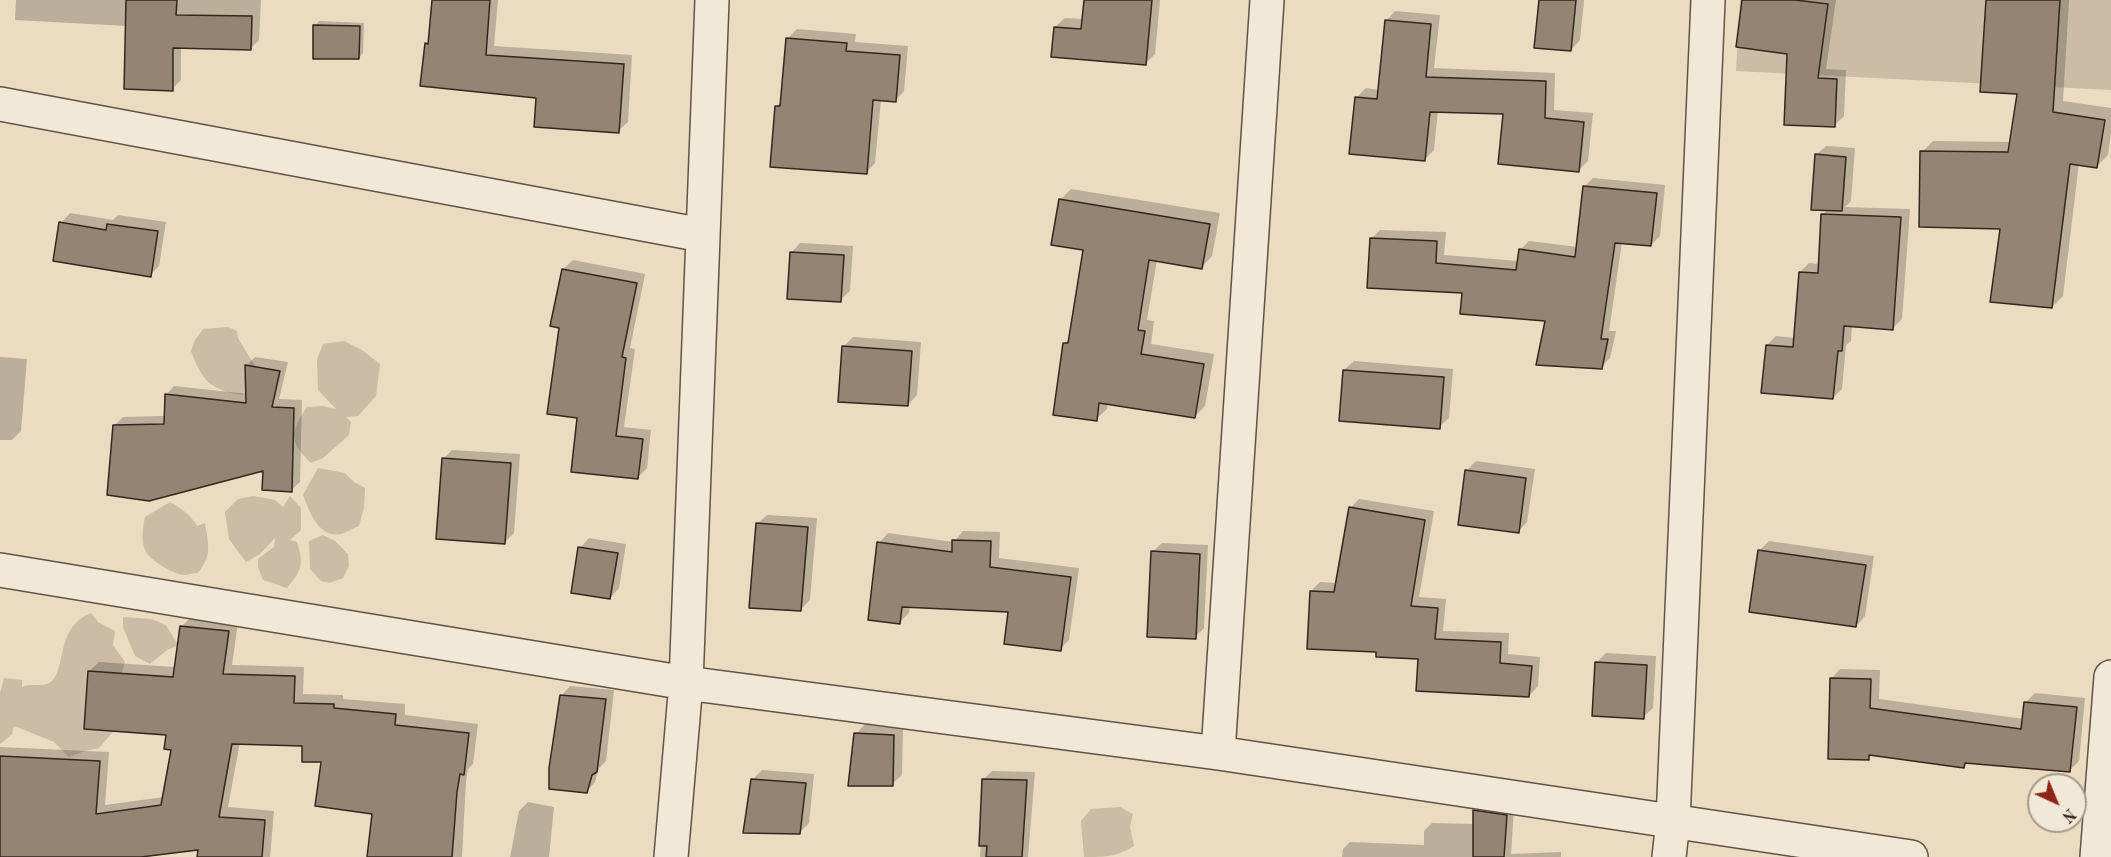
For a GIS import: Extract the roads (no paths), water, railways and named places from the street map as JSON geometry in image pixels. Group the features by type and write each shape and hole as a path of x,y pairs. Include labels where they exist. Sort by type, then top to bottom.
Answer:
{"street":[{"path":"671,857 686,683 712,0"},
{"path":"1218,753 1267,0"},
{"path":"1669,857 1673,821 1708,0"},
{"path":"0,104 702,235"},
{"path":"0,570 686,683 1218,753 1911,857"},
{"path":"2097,857 2111,677"}]}
